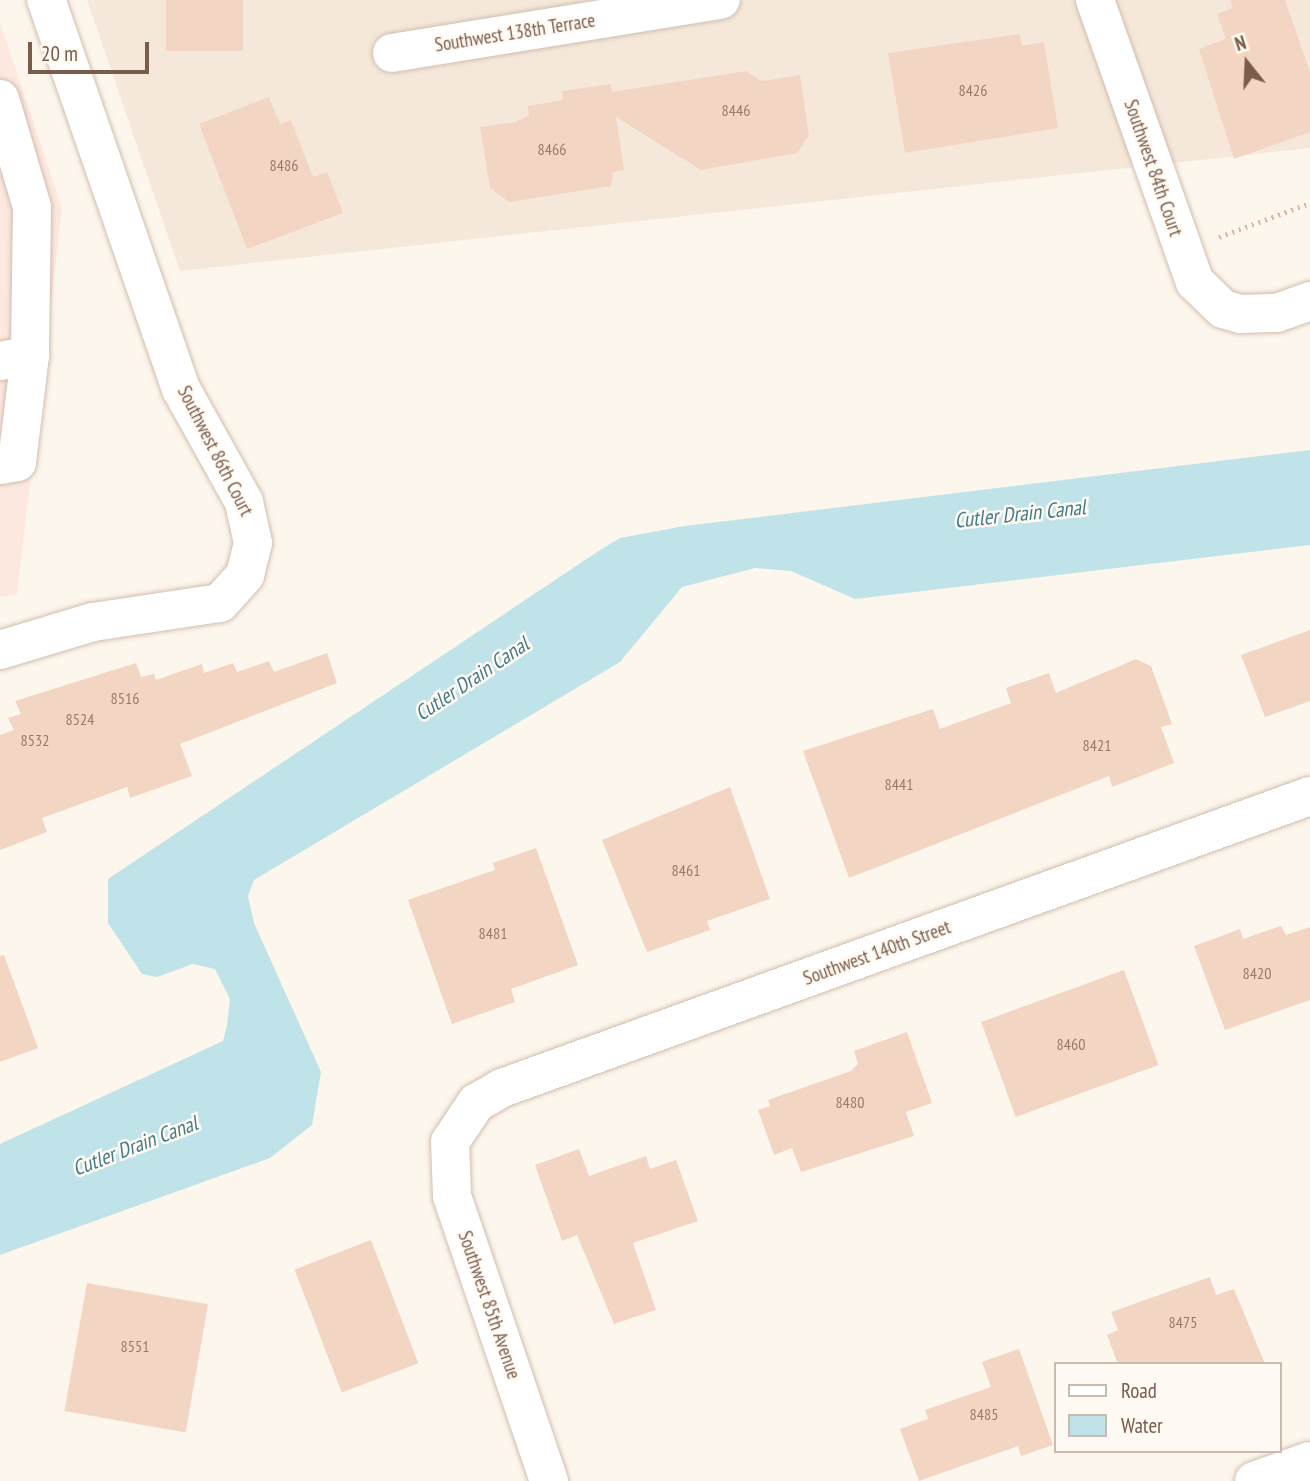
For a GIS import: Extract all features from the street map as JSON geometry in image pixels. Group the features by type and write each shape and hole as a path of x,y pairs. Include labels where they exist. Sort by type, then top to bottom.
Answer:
{"street":[{"name":"Southwest 86th Court","path":"0,650 71,627 220,603 245,575 253,543 244,502 181,389 46,0"},
{"name":"Southwest 138th Terrace","path":"392,53 721,0"},
{"name":"Southwest 84th Court","path":"1095,0 1187,267 1208,299 1240,314 1278,313 1310,302"},
{"path":"0,99 32,207 15,358 17,462 0,465"},
{"name":"Southwest 140th Street","path":"455,1127 502,1088 1310,796"},
{"name":"Southwest 85th Avenue","path":"455,1127 447,1158 452,1196 549,1481"},
{"path":"1254,1481 1310,1461"}],"path":[{"path":"1208,242 1310,204"}],"shaded area":[{"path":"87,0 1310,0 1310,148 180,271"},
{"path":"0,22 62,208 17,595 0,597"}],"water":[{"name":"Cutler Drain Canal","path":"1310,450 1310,545 855,599 791,571 755,568 682,587 620,662 254,880 248,896 254,923 321,1072 312,1125 270,1158 0,1255 0,1144 223,1041 230,999 215,969 193,964 157,977 142,974 108,923 108,879 597,552 620,538 685,526"}],"building":[{"path":"166,0 243,0 243,51 166,51"},
{"path":"1230,0 1285,0 1310,72 1310,132 1234,159 1199,49 1226,39 1217,14 1233,8"},
{"path":"1020,34 1022,46 1044,42 1058,128 905,153 888,53"},
{"path":"746,71 762,81 800,75 809,135 797,153 701,170 616,117 624,170 613,172 611,186 509,202 490,188 480,127 516,122 529,115 528,106 563,100 562,91 611,84 612,92"},
{"path":"269,97 280,124 291,120 313,177 327,172 343,213 247,249 199,124"},
{"path":"1310,630 1310,701 1265,717 1241,655"},
{"path":"327,653 337,683 180,744 192,776 130,798 127,787 42,818 47,832 0,850 0,735 14,730 8,718 21,714 15,701 136,663 141,677 154,674 156,680 202,664 204,673 233,663 237,672 269,661 274,672"},
{"path":"1136,659 1151,666 1172,724 1161,727 1174,763 1112,787 1109,776 849,878 803,751 933,709 940,729 1011,703 1006,688 1049,673 1056,693"},
{"path":"730,787 770,899 707,921 710,930 647,952 602,840"},
{"path":"536,848 578,965 511,989 515,1002 452,1024 408,900 495,870 493,863"},
{"path":"1281,926 1286,935 1310,927 1310,1000 1225,1030 1194,946 1240,929 1243,939"},
{"path":"4,955 38,1048 0,1062 0,956"},
{"path":"1124,970 1159,1065 1016,1117 981,1022"},
{"path":"907,1032 932,1103 906,1112 914,1136 801,1172 792,1148 774,1155 758,1110 770,1106 768,1100 851,1071 858,1064 854,1051"},
{"path":"579,1149 589,1176 646,1156 650,1169 676,1160 698,1221 633,1243 656,1310 614,1324 577,1235 562,1241 535,1165"},
{"path":"371,1240 418,1363 342,1393 294,1269"},
{"path":"1210,1277 1216,1295 1234,1289 1264,1362 1117,1362 1107,1335 1118,1330 1111,1312"},
{"path":"87,1283 208,1304 186,1432 64,1411"},
{"path":"1019,1349 1053,1445 1021,1456 1018,1446 919,1481 900,1429 928,1419 925,1410 991,1387 982,1362"}]}
